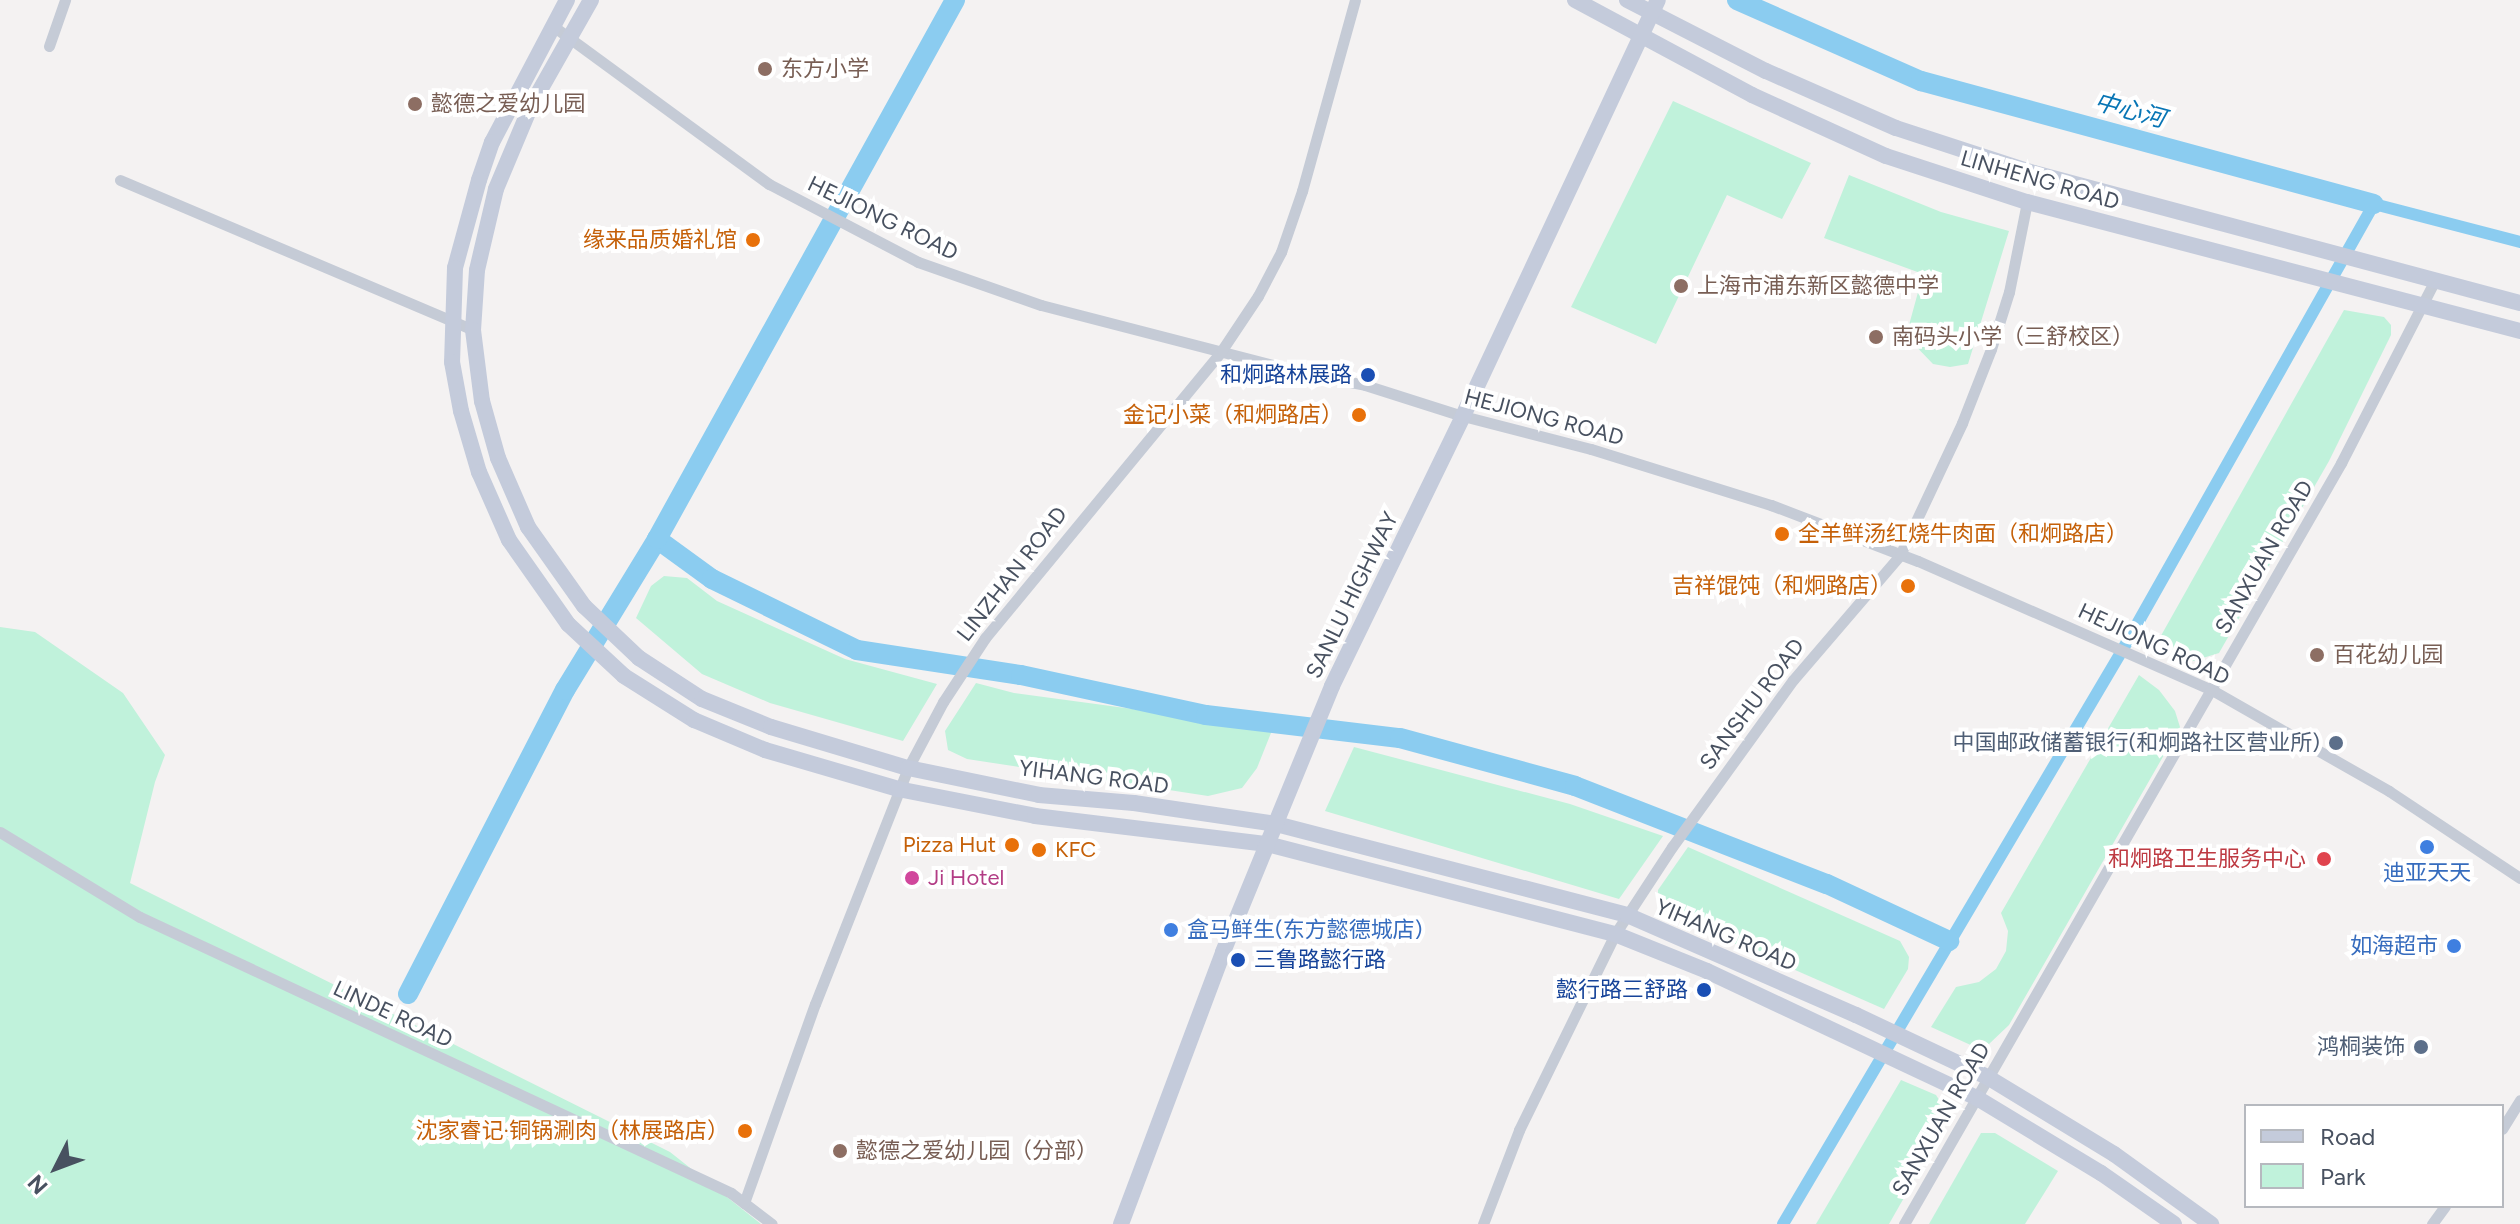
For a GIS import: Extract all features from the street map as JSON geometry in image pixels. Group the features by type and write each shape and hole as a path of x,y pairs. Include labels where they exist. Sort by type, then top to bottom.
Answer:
{"street":[{"path":"49,46 65,0"},
{"name":"YIHANG ROAD","path":"567,0 488,154 455,268 452,362 479,472 509,540 568,624 624,676 694,720 765,750 898,789 1035,816 1267,844 1615,934 1846,1034 1977,1098 2101,1173 2174,1224"},
{"name":"YIHANG ROAD","path":"591,0 530,108 496,189 477,270 473,330 482,401 498,458 528,527 584,606 639,658 702,699 771,727 908,768 1039,795 1134,803 1276,824 1627,915 1856,1015 1989,1078 2114,1154 2211,1224"},
{"name":"LINZHAN ROAD","path":"744,1203 815,1004 908,768 943,702 985,638 1222,350 1258,296 1281,252 1302,191 1355,0"},
{"name":"LINHENG ROAD","path":"1575,0 1818,127 1886,156 2027,202 2520,331"},
{"name":"LINHENG ROAD","path":"1627,0 1655,7 1791,83 1896,128 2034,173 2520,303"},
{"name":"SANLU HIGHWAY","path":"1121,1224 1267,844 1336,677 1463,416 1655,7"},
{"name":"HEJIONG ROAD","path":"553,26 769,184 918,262 1041,305 1365,385 1463,416 1591,449 1771,505 1900,555 2212,690 2389,791 2520,878"},
{"path":"120,180 473,330"},
{"name":"SANSHU ROAD","path":"1483,1224 1519,1130 1615,934 1672,847 1805,665 1900,555 1962,423 1991,349 2009,292 2027,202"},
{"name":"SANXUAN ROAD","path":"1904,1224 2341,463 2435,280"},
{"name":"LINDE ROAD","path":"0,832 140,917 731,1193 772,1224"},
{"path":"2504,1126 2520,1100"}],"green space":[{"path":"1673,101 1811,163 1782,219 1727,195 1656,344 1571,307"},
{"path":"1849,175 1941,212 2009,231 1968,364 1950,367 1933,364 1906,336 1923,274 1824,238"},
{"path":"2344,310 2384,317 2391,325 2391,335 2329,461 2219,653 2193,661 2158,641"},
{"path":"664,576 687,578 717,601 845,659 937,684 903,741 770,703 702,674 636,618 651,586"},
{"path":"0,627 35,632 123,693 165,755 155,782 130,883 670,1152 761,1224 0,1224"},
{"path":"2139,675 2159,690 2175,711 2180,727 2009,1025 1989,1044 1975,1047 1931,1027 1956,987 1979,982 1996,969 2006,951 2008,931 2001,913"},
{"path":"976,683 1014,693 1273,728 1257,768 1242,788 1208,796 967,759 948,750 945,731"},
{"path":"1354,747 1570,804 1663,836 1619,899 1325,811"},
{"path":"1688,847 1900,941 1909,957 1908,969 1884,1009 1667,914 1658,904 1658,890"},
{"path":"1901,1080 1936,1095 1950,1117 1889,1224 1816,1224"},
{"path":"1981,1133 1995,1133 2058,1171 2025,1224 1929,1224"}],"waterway":[{"path":"408,994 565,690 657,539 955,0"},
{"name":"中心河","path":"1737,0 1921,81 2374,204"},
{"path":"1783,1224 2123,649 2374,204 2520,242"},
{"path":"657,539 712,579 857,650 1021,675 1206,715 1400,738 1575,786 1827,884 1949,941"}],"place":[{"name":"东方小学","path":"765,69"},
{"name":"懿德之爱幼儿园","path":"415,104"},
{"name":"缘来品质婚礼馆","path":"753,240"},
{"name":"上海市浦东新区懿德中学","path":"1681,286"},
{"name":"南码头小学（三舒校区）","path":"1876,337"},
{"name":"和炯路林展路","path":"1368,375"},
{"name":"金记小菜（和炯路店）","path":"1359,415"},
{"name":"全羊鲜汤红烧牛肉面（和炯路店）","path":"1782,534"},
{"name":"吉祥馄饨（和炯路店）","path":"1908,586"},
{"name":"百花幼儿园","path":"2317,655"},
{"name":"中国邮政储蓄银行(和炯路社区营业所)","path":"2336,743"},
{"name":"Pizza Hut","path":"1012,845"},
{"name":"迪亚天天","path":"2427,847"},
{"name":"KFC","path":"1039,850"},
{"name":"和炯路卫生服务中心","path":"2324,859"},
{"name":"Ji Hotel","path":"912,878"},
{"name":"盒马鲜生(东方懿德城店)","path":"1171,930"},
{"name":"如海超市","path":"2454,946"},
{"name":"三鲁路懿行路","path":"1238,960"},
{"name":"懿行路三舒路","path":"1704,990"},
{"name":"鸿桐装饰","path":"2421,1047"},
{"name":"沈家睿记·铜锅涮肉（林展路店）","path":"745,1131"},
{"name":"懿德之爱幼儿园（分部）","path":"840,1151"}]}
